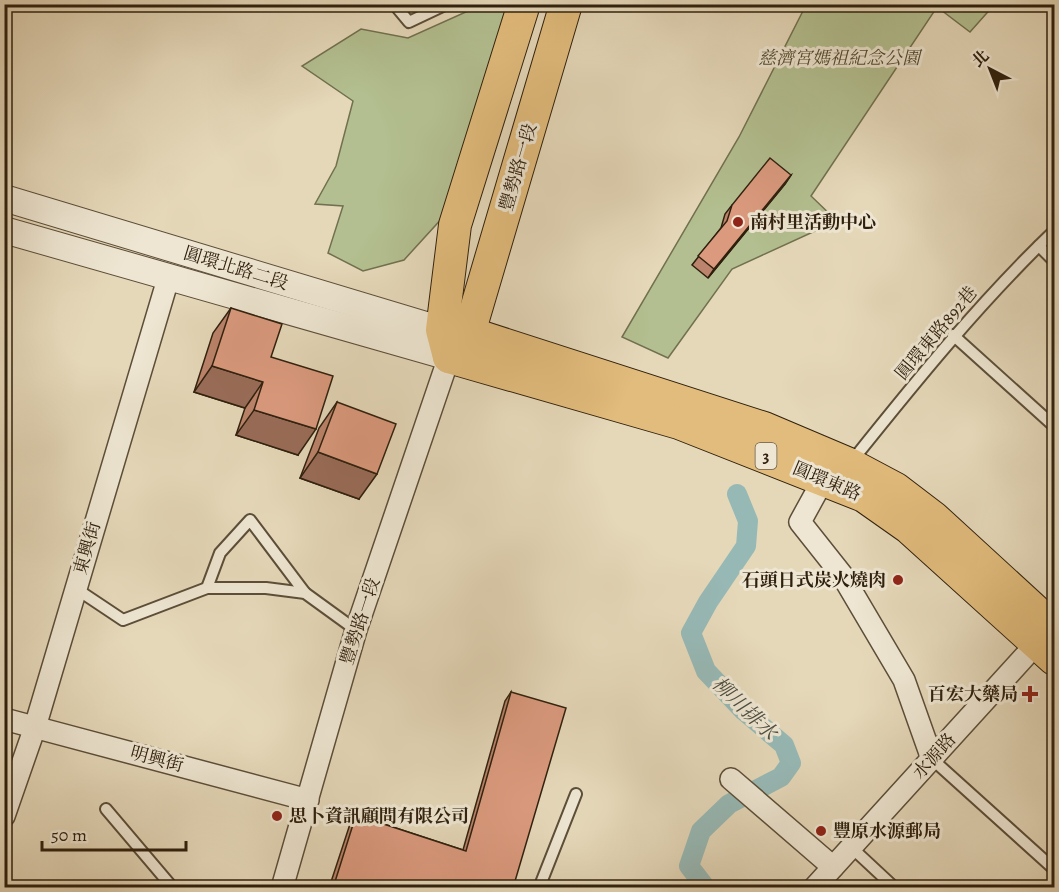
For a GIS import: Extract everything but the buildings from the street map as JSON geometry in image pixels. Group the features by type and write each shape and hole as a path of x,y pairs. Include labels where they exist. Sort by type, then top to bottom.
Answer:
{"main road":[{"name":"豐勢路一段","path":"453,340 455,225 524,4"},
{"name":"豐勢路一段","path":"453,340 566,4"},
{"name":"圓環東路","path":"453,340 679,423 841,472 864,496 1051,636"}],"street":[{"name":"圓環北路二段","path":"4,198 453,340"},
{"name":"圓環北路二段","path":"4,230 168,279 453,340"},
{"name":"東興街","path":"4,816 35,727 168,279"},
{"name":"豐勢路一段","path":"282,888 356,630 453,340"},
{"path":"841,472 817,491 800,522 842,575 904,680 932,759"},
{"name":"水源路","path":"814,888 932,759 1051,636"},
{"name":"明興街","path":"4,719 308,800"},
{"path":"730,779 833,867"}],"lane":[{"path":"394,4 409,22 447,4"},
{"name":"圓環東路892巷","path":"841,472 953,335 1054,231"},
{"path":"1039,246 1054,261"},
{"path":"953,335 1054,426"},
{"path":"207,588 220,553 250,520 304,593 356,630"},
{"path":"75,588 123,620 207,588 266,588 304,593"},
{"path":"932,759 1054,869"},
{"path":"539,888 576,794"},
{"path":"106,809 173,888"},
{"path":"851,847 895,888"}],"green space":[{"name":"慈濟宮媽祖紀念公園","path":"806,5 994,5 970,32 937,7 811,196 837,221 732,269 668,358 622,337 739,137"},
{"path":"479,6 510,10 444,216 404,260 363,271 328,253 343,206 315,204 336,166 353,101 302,66 361,29 408,38"}],"waterway":[{"name":"柳川排水","path":"706,888 689,866 701,831 729,804 781,777 791,763 784,745 744,711 706,671 691,633 708,602 746,546 748,521 737,494"}],"place":[{"name":"南村里活動中心","path":"738,222"},
{"name":"石頭日式炭火燒肉","path":"898,580"},
{"name":"百宏大藥局","path":"1030,694"},
{"name":"思卜資訊顧問有限公司","path":"277,816"},
{"name":"豐原水源郵局","path":"821,831"}]}
